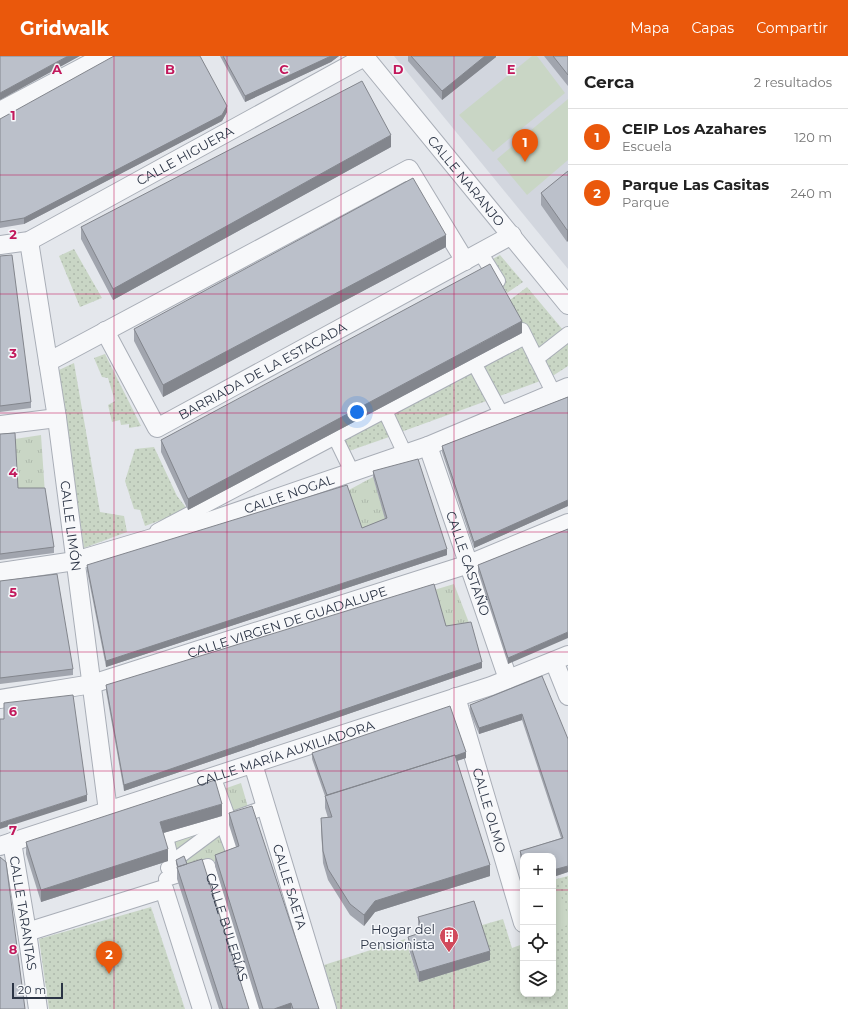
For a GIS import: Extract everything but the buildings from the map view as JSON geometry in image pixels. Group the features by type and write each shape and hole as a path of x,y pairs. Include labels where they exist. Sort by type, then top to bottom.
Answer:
{"street":[{"path":"0,111 104,56"},
{"name":"CALLE NARANJO","path":"365,56 568,305"},
{"name":"CALLE HIGUERA","path":"0,244 29,241 365,56"},
{"path":"48,362 409,169 465,260"},
{"name":"BARRIADA DE LA ESTACADA","path":"105,331 157,428 512,235"},
{"name":"CALLE LIMÓN","path":"29,241 57,418 108,811"},
{"path":"480,252 503,290"},
{"path":"516,317 536,359 561,390"},
{"path":"536,359 568,334"},
{"path":"133,544 525,337"},
{"path":"474,363 502,416"},
{"name":"CALLE NOGAL","path":"0,572 75,561 213,520 428,446 561,390"},
{"path":"384,411 405,454"},
{"path":"0,425 57,418"},
{"path":"335,437 352,472"},
{"name":"CALLE CASTAÑO","path":"428,446 508,679"},
{"name":"CALLE VIRGEN DE GUADALUPE","path":"0,699 92,684 469,564 568,523"},
{"path":"561,658 568,696"},
{"name":"CALLE MARÍA AUXILIADORA","path":"6,844 456,697 508,679 561,658"},
{"name":"CALLE OLMO","path":"456,697 520,913"},
{"name":"CALLE SAETA","path":"253,764 327,1009"},
{"path":"208,866 235,857 214,776"},
{"path":"202,1009 165,884 168,865 226,822 266,806"},
{"path":"172,862 166,837 221,819 226,822"},
{"name":"CALLE TARANTAS","path":"6,844 27,932 38,1009"},
{"name":"CALLE BULERÍAS","path":"165,884 208,866 253,1009"},
{"path":"27,932 165,884"}],"shaded area":[{"path":"394,56 568,56 568,269"}],"green space":[{"path":"532,56 537,56 565,93 493,152 459,115"},
{"path":"568,99 568,160 527,195 497,159"},
{"path":"74,249 102,298 80,307 59,256"},
{"path":"500,255 523,282 507,293 489,261"},
{"path":"527,287 563,330 537,353 510,300"},
{"path":"568,337 568,366 551,377 542,359"},
{"path":"521,341 543,380 497,397 480,361"},
{"path":"105,354 141,426 129,428 129,424 121,425 120,420 112,422 108,405 115,401 108,378 102,377 94,358"},
{"path":"74,363 100,512 124,516 127,532 84,548 59,370"},
{"path":"471,366 489,400 401,432 388,412"},
{"path":"380,413 392,436 349,451 338,437"},
{"path":"41,435 45,494 18,494 15,439"},
{"path":"154,447 177,496 188,510 145,526 140,510 134,509 125,481 135,449"},
{"path":"373,477 387,524 362,534 347,491"},
{"path":"454,584 471,628 446,632 434,590"},
{"path":"241,783 248,807 229,812 221,790"},
{"path":"219,823 174,857 168,839"},
{"path":"223,830 232,856 188,869 184,860"},
{"path":"568,876 568,1009 337,1009 324,965 405,939 419,981 490,960 479,926 503,919 512,948 520,945 520,997 556,997 556,879"},
{"path":"558,887 568,917 568,925 556,929 556,889"},
{"path":"151,907 185,1009 49,1009 39,939"}],"place":[{"name":"CEIP Los Azahares","path":"525,162"},
{"name":"Hogar del Pensionista","path":"449,953"},
{"name":"Parque Las Casitas","path":"109,974"}]}
